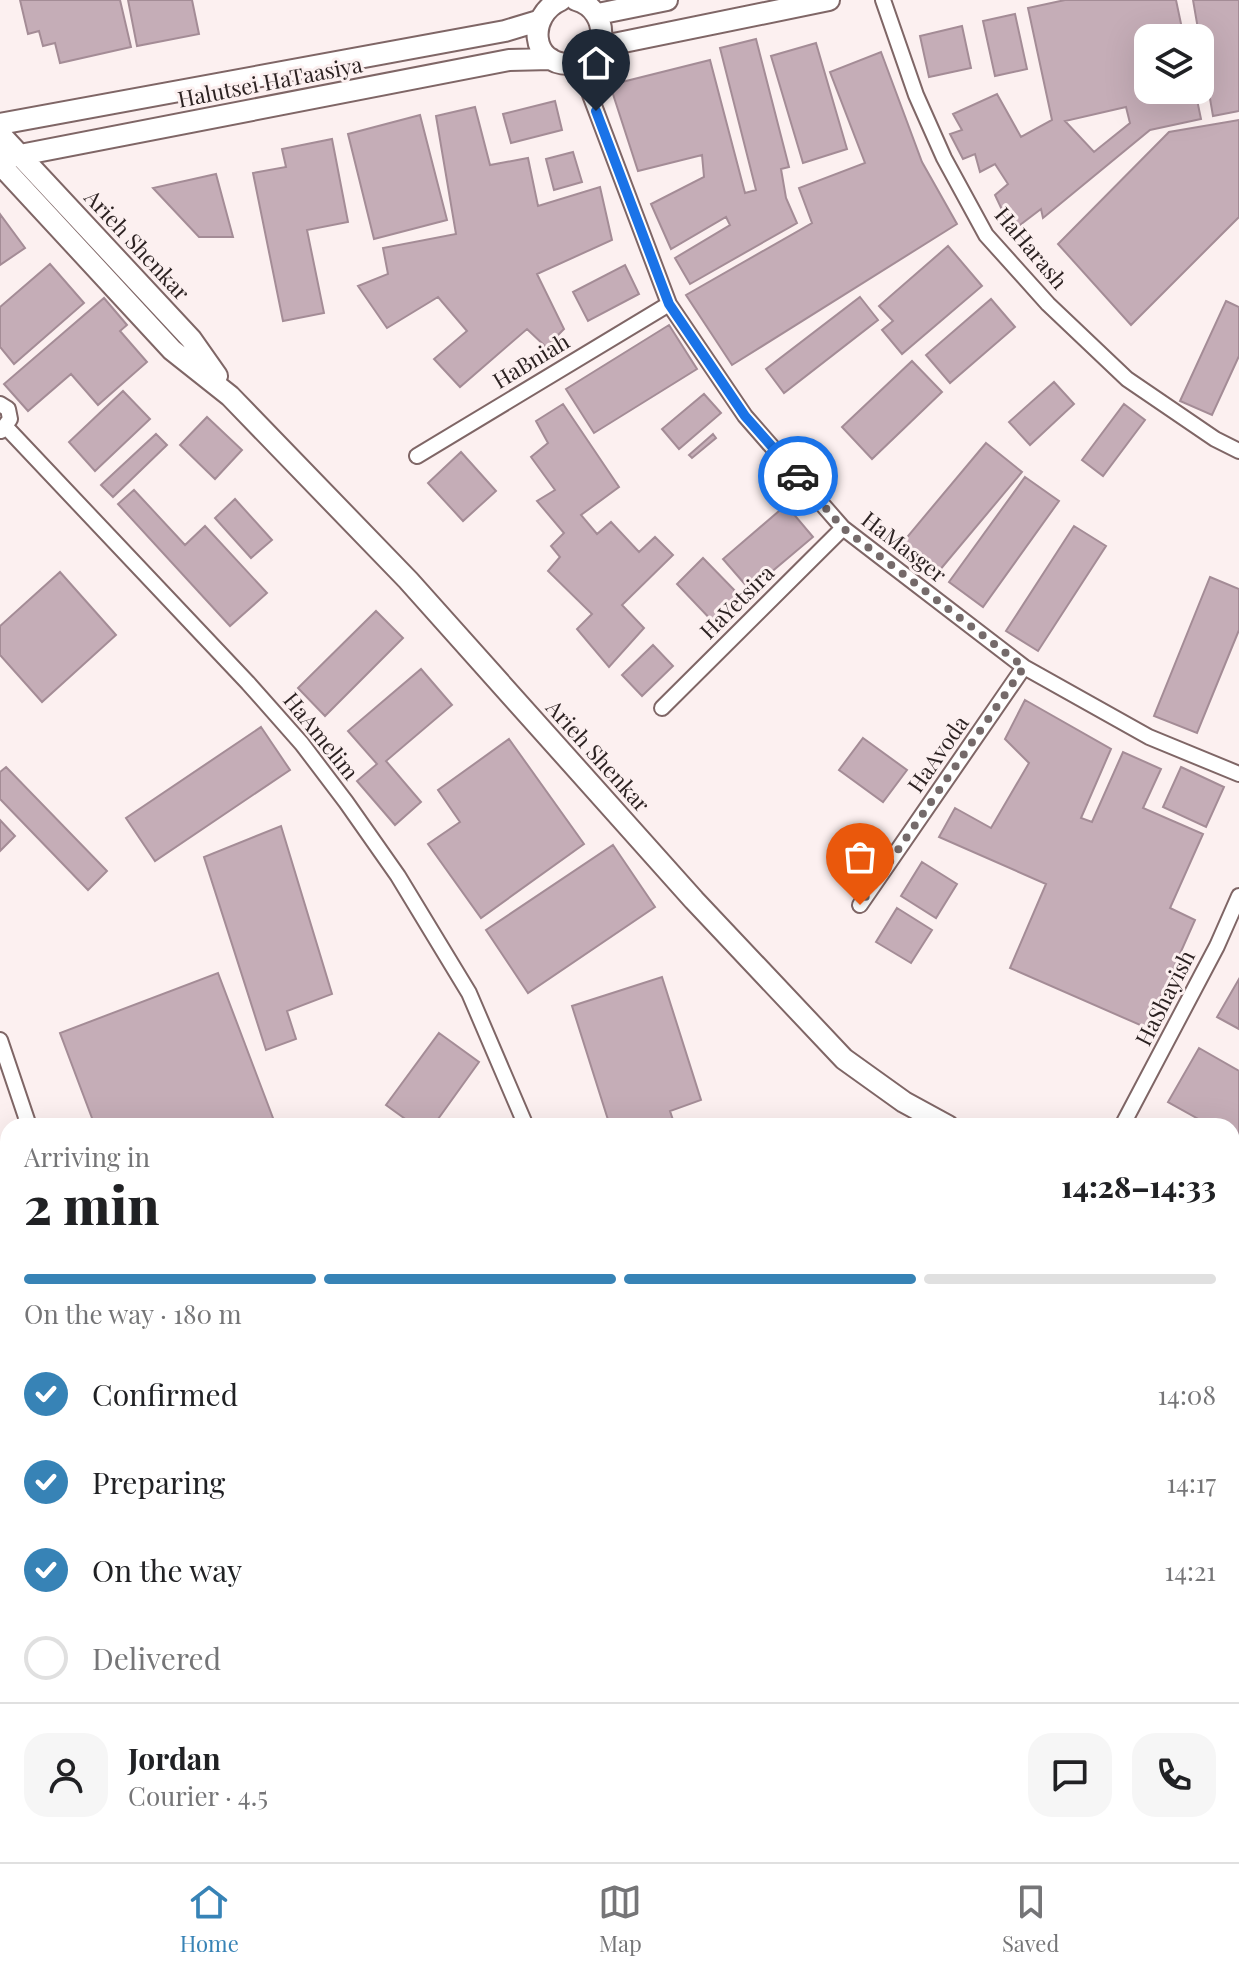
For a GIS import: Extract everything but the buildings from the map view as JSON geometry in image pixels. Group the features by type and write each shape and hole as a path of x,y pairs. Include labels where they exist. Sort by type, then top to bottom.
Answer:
{"street":[{"name":"Halutsei HaTaasiya","path":"0,124 505,31 538,21 543,12 561,0"},
{"path":"576,0 590,6 598,14 602,36 592,56 578,63"},
{"path":"598,14 667,0"},
{"path":"599,47 829,0"},
{"name":"HaHarash","path":"883,0 916,95 944,158 986,235 1048,304 1127,379 1215,439 1239,451"},
{"path":"538,21 538,42 551,59"},
{"name":"Halutsei HaTaasiya","path":"7,160 509,60 551,59 561,63 578,63"},
{"name":"HaMasger","path":"578,63 669,304 745,416 843,528 1024,667 1149,737 1239,774"},
{"path":"0,108 35,117"},
{"name":"Arieh Shenkar","path":"0,134 7,160 28,195 172,350 230,396 408,580 694,900 844,1059 904,1102 933,1118"},
{"name":"Arieh Shenkar","path":"7,160 191,339 230,396"},
{"path":"0,184 28,195"},
{"name":"HaBniah","path":"417,456 669,304"},
{"path":"0,404 10,414 3,429"},
{"name":"HaAmelim","path":"3,429 248,683 302,744 346,802 398,876 469,993 523,1118"},
{"name":"HaYetsira","path":"662,708 843,528"},
{"name":"HaAvoda","path":"860,905 1024,667"},
{"name":"HaShayish","path":"1127,1118 1217,946 1239,896"},
{"path":"0,1040 26,1118"}],"way so far":[{"path":"798,476 843,528 1024,667 860,905"}],"route":[{"path":"596,111 669,304 745,416 798,476"}]}
